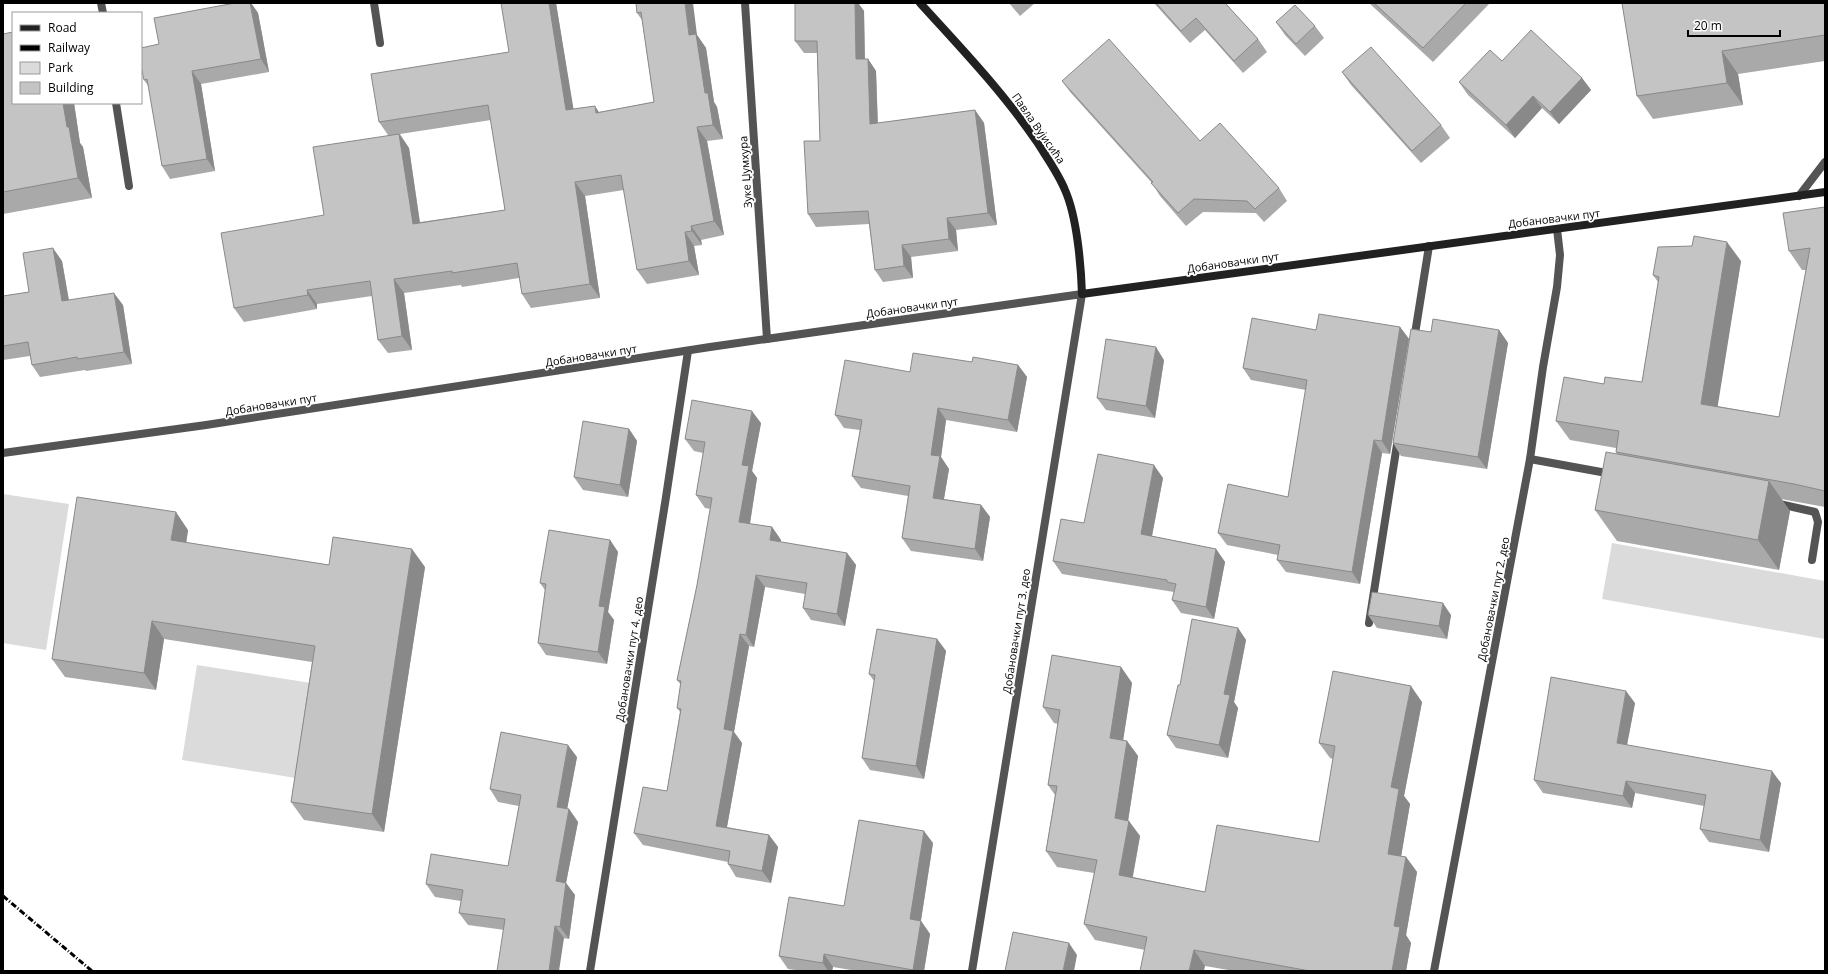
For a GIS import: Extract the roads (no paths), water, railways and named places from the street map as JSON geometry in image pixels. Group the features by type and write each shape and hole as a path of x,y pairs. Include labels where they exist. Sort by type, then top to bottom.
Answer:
{"street":[{"path":"374,3 380,42"},
{"name":"Зуке Џумхура","path":"746,3 767,339"},
{"name":"Павла Вујисића","path":"920,3 978,66 1025,124 1055,169 1066,191 1072,212 1081,269 1082,294"},
{"path":"116,104 128,186"},
{"path":"1799,196 1825,162"},
{"name":"Добановачки пут","path":"3,453 206,425 767,339 1082,294 1825,192"},
{"name":"Добановачки пут 2. део","path":"1434,971 1530,459 1543,367 1558,287 1560,256 1558,229"},
{"path":"1413,348 1429,246"},
{"name":"Добановачки пут 3. део","path":"972,971 1082,294"},
{"name":"Добановачки пут 4. део","path":"590,971 688,351"},
{"path":"1369,623 1400,427"},
{"path":"1530,459 1622,476"},
{"path":"1768,502 1807,509 1815,512 1818,522 1812,560"}],"railway":[{"path":"3,896 92,971"}]}
